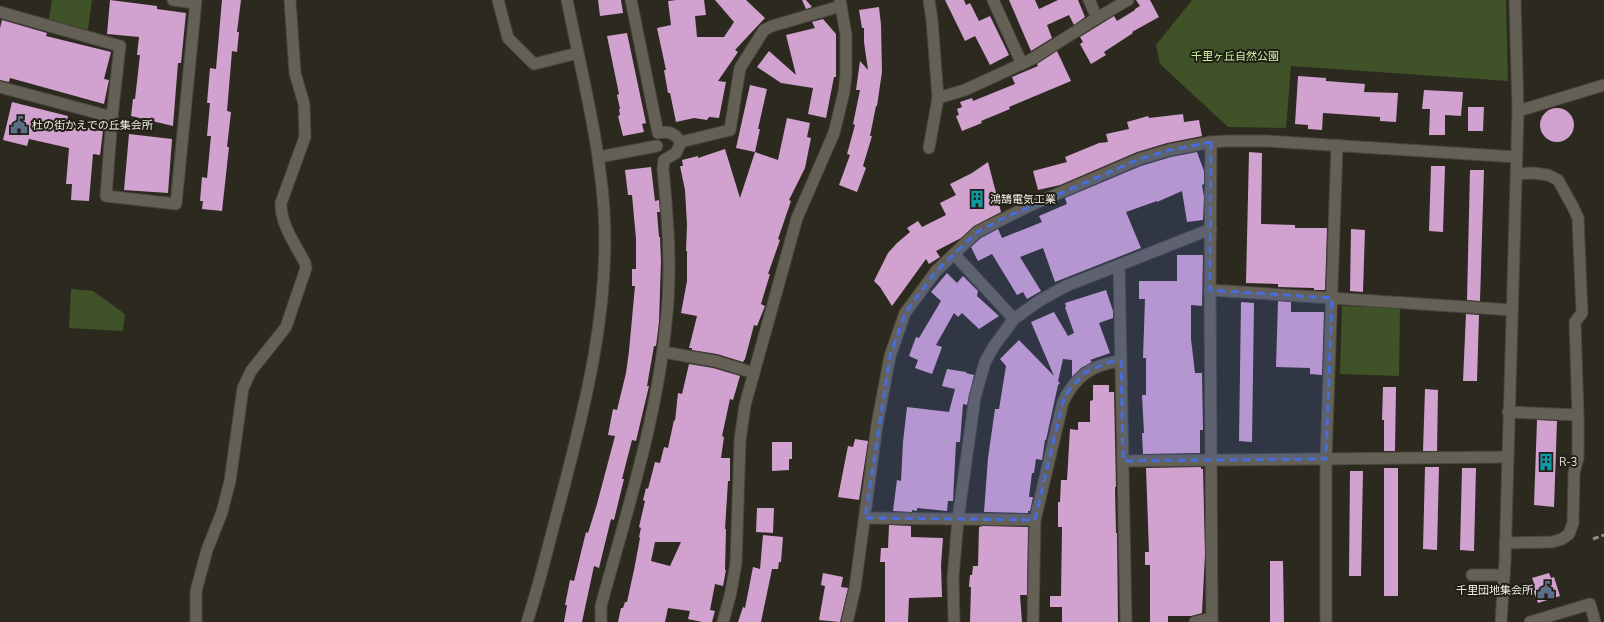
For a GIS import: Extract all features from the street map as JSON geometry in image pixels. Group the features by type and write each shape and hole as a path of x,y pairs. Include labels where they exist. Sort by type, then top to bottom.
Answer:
{"street":[{"path":"0,12 120,46 112,117 106,196 176,204 195,2 173,0"},
{"path":"196,622 196,590 206,550 222,512 230,481 242,388 250,371 286,327 306,268 285,222 281,209 281,203 305,137 304,104 295,74 290,0"},
{"path":"498,0 508,38 534,64 578,53"},
{"path":"527,622 573,455 594,357 604,283 604,212 599,157 567,0"},
{"path":"601,622 601,606 652,413 663,352 668,291 667,237 663,169 664,160 657,146 656,138 658,133 631,0"},
{"path":"929,0 938,98 929,148"},
{"path":"994,0 1022,64"},
{"path":"1089,0 1097,18"},
{"path":"938,98 965,90 1022,64 1128,0"},
{"path":"1501,622 1504,574 1508,412 1517,174 1518,111 1515,0"},
{"path":"681,142 730,130 740,68 764,30 840,3 846,35 846,74 838,121 823,161 797,218 742,422 740,440 736,563 731,592 723,622"},
{"path":"1518,111 1604,86"},
{"path":"0,87 112,117"},
{"path":"658,133 668,131 674,133 681,142"},
{"path":"847,622 855,588 877,425 890,356 905,313 911,304 936,271 977,232 1037,203 1139,159 1169,150 1211,142 1227,140 1267,141 1517,157"},
{"path":"664,160 676,153 681,142"},
{"path":"1195,622 1212,620 1210,290 1211,142"},
{"path":"1326,622 1326,459 1337,145"},
{"path":"599,157 657,146"},
{"path":"1505,543 1552,542 1562,539 1569,534 1574,523 1574,473 1578,458 1575,322 1582,313 1578,218 1558,180 1548,175 1533,173 1517,174"},
{"path":"954,622 954,578 958,519 974,397 985,362 994,346 1014,319 1039,301 1066,286 1211,229"},
{"path":"954,254 1014,319"},
{"path":"1119,265 1126,622"},
{"path":"1210,290 1512,310"},
{"path":"663,352 715,361 754,373"},
{"path":"1033,622 1035,520 1063,402 1069,390 1086,372 1099,365 1120,361"},
{"path":"1508,412 1578,416"},
{"path":"1123,461 1507,457"},
{"path":"865,518 1035,520"},
{"path":"1472,575 1504,574"},
{"path":"1530,622 1552,619 1590,604 1595,622"}],"highlighted area":[{"path":"1211,142 1210,290 1332,298 1326,459 1123,461 1121,361 1110,362 1086,372 1069,390 1063,402 1035,520 865,518 890,356 905,313 936,271 977,232 1004,218 1139,159 1169,150"}],"green space":[{"path":"52,0 92,0 88,30 49,19"},
{"name":"千里ヶ丘自然公園","path":"1192,0 1506,0 1508,81 1291,66 1286,128 1228,127 1160,64 1156,45"},
{"path":"71,289 93,291 125,314 123,331 69,328"},
{"path":"1342,306 1400,308 1399,376 1340,374"}],"building":[{"path":"110,0 157,6 157,9 186,13 181,63 178,63 173,126 131,116 133,99 135,99 140,55 137,55 139,37 107,34"},
{"path":"222,0 241,0 237,32 239,32 237,52 232,51 227,111 231,112 227,147 229,147 222,211 202,209 203,201 200,201 202,177 207,178 211,136 207,136 210,103 207,103 210,68 216,69"},
{"path":"598,0 621,0 623,13 600,16"},
{"path":"704,0 706,15 695,16 697,37 724,37 734,22 715,0 746,0 765,18 735,50 738,52 718,81 726,82 719,118 709,117 707,120 694,118 676,122 670,93 668,93 664,70 666,70 657,28 671,25 668,1"},
{"path":"802,0 806,0 812,7 806,9"},
{"path":"945,0 964,0 966,5 970,3 979,21 990,16 1009,55 990,65 975,36 965,41"},
{"path":"1009,0 1035,0 1039,9 1058,0 1078,0 1085,17 1074,25 1069,15 1047,25 1052,38 1031,51"},
{"path":"1136,0 1150,0 1159,17 1132,32 1133,33 1104,52 1106,55 1091,64 1080,44 1083,42 1080,37 1114,16 1117,21 1135,10 1140,6"},
{"path":"879,7 882,72 877,106 870,136 872,136 863,166 866,168 857,192 839,185 850,155 847,154 855,125 853,124 860,90 856,90 860,61 868,70 864,42 864,28 862,28 859,10"},
{"path":"823,19 836,34 836,77 834,77 826,118 808,114 813,88 781,83 757,67 769,51 796,75 786,35 815,28 812,22"},
{"path":"2,20 47,33 46,36 111,52 104,79 109,80 104,104 10,78 9,82 0,80 0,28"},
{"path":"627,33 646,123 642,124 644,132 623,136 618,116 620,115 620,109 617,95 619,94 607,36"},
{"path":"1057,51 1071,81 1009,107 1010,109 962,131 956,116 959,115 957,109 962,107 960,102 972,98 973,101 1015,84 1012,77 1038,66 1037,64"},
{"path":"1298,76 1326,78 1326,81 1365,84 1364,92 1398,93 1396,122 1380,121 1380,117 1323,113 1322,130 1308,129 1308,125 1295,124"},
{"path":"750,85 767,89 758,129 760,129 755,152 736,148"},
{"path":"1424,90 1463,92 1461,116 1445,115 1445,135 1429,135 1430,109 1422,109"},
{"path":"12,102 68,116 66,125 90,128 89,130 103,131 100,155 93,154 89,201 71,200 72,184 66,184 69,148 29,139 27,146 3,140"},
{"path":"1468,107 1484,107 1483,131 1468,131"},
{"path":"1557,108 1569,113 1574,125 1569,137 1557,142 1545,137 1540,125 1545,113"},
{"path":"1183,114 1184,122 1199,120 1202,136 1167,143 1137,152 1060,185 1038,190 1033,171 1067,162 1065,157 1099,143 1108,142 1106,134 1129,129 1127,122 1148,116 1149,118"},
{"path":"787,118 810,123 807,137 811,138 805,168 789,200 791,201 778,239 780,240 768,274 770,274 761,304 765,306 757,326 754,325 745,359 743,362 717,354 692,350 692,348 689,348 697,316 681,313 687,281 687,225 685,190 680,166 683,166 682,160 698,156 698,158 725,149 740,198 755,152 778,160"},
{"path":"129,134 172,139 168,193 124,190"},
{"path":"1197,152 1204,171 1204,184 1202,185 1204,197 1203,220 1187,222 1182,191 1157,202 1126,212 1141,248 1055,282 1043,248 1020,257 1041,291 1027,299 1023,292 1017,295 992,254 978,261 971,247 981,238 998,229 1002,238 1042,222 1039,216 1067,204 1065,198 1141,166 1171,157"},
{"path":"1249,152 1262,153 1261,224 1295,225 1295,228 1327,228 1325,290 1314,290 1314,288 1278,287 1278,284 1246,283"},
{"path":"988,162 1001,212 974,226 961,238 936,251 940,257 929,264 926,259 892,306 880,287 874,281 888,253 910,232 907,228 918,221 922,227 946,215 940,203 956,195 950,184 972,173"},
{"path":"1431,166 1445,166 1443,232 1429,231"},
{"path":"651,167 655,201 659,200 660,212 657,212 661,261 659,322 656,346 654,346 647,386 649,386 636,441 632,440 614,520 611,519 599,568 594,566 582,622 564,622 567,605 565,605 570,580 574,581 586,532 588,533 597,504 615,436 608,435 613,409 617,410 626,373 629,351 635,286 632,286 632,269 636,269 636,239 632,195 628,195 625,170"},
{"path":"1470,170 1484,170 1480,301 1467,300"},
{"path":"1351,229 1365,230 1363,292 1350,291"},
{"path":"1177,255 1203,255 1202,306 1191,305 1191,339 1195,373 1202,373 1203,430 1200,430 1200,453 1143,454 1142,433 1144,433 1142,395 1146,395 1146,358 1143,358 1145,299 1139,299 1139,281 1177,281"},
{"path":"947,273 957,283 963,276 978,291 977,296 999,316 979,329 962,313 958,317 954,313 936,345 942,347 932,374 915,368 918,360 909,356 916,337 919,338 941,301 931,292"},
{"path":"1106,290 1113,311 1113,318 1099,323 1110,353 1090,360 1092,362 1081,368 1072,377 1072,360 1063,359 1058,381 1060,383 1058,385 1045,440 1042,460 1036,459 1034,473 1032,473 1029,497 1033,497 1030,511 1028,511 1028,513 984,512 988,458 995,409 999,409 1006,366 1000,359 1019,340 1054,376 1031,322 1054,312 1068,336 1074,333 1065,303"},
{"path":"1278,301 1291,302 1291,312 1324,312 1322,375 1310,374 1310,368 1276,367"},
{"path":"1241,302 1254,303 1252,442 1239,441"},
{"path":"1466,314 1479,315 1477,381 1463,381"},
{"path":"689,364 713,368 740,376 733,400 730,399 722,436 724,437 721,458 730,458 730,481 728,481 725,529 726,570 723,586 715,584 710,610 715,611 712,622 702,622 688,619 690,611 668,608 665,622 618,622 621,608 623,608 625,602 627,602 634,570 640,538 641,528 639,527 645,501 643,500 646,488 648,489 655,462 660,463 664,447 668,448 674,420 675,421 678,393 682,394","holes":["655,542 681,542 670,566 651,561"]},
{"path":"947,369 974,375 967,405 963,404 960,442 956,442 953,501 948,501 947,511 917,508 917,511 912,510 912,512 893,511 897,480 901,481 907,407 949,412 955,389 942,386"},
{"path":"1093,385 1109,385 1109,392 1114,392 1118,622 1062,622 1062,607 1050,607 1050,596 1061,596 1062,527 1058,527 1058,502 1060,502 1061,480 1067,480 1070,429 1078,430 1078,422 1090,422 1090,401 1093,400"},
{"path":"1383,387 1396,387 1395,451 1384,451 1384,420 1382,420"},
{"path":"1425,389 1438,390 1437,451 1423,451"},
{"name":"R-3","path":"1537,420 1557,421 1554,507 1534,505"},
{"path":"855,439 868,441 859,500 838,497 848,446 853,447"},
{"path":"772,442 792,442 792,459 789,459 789,470 772,471"},
{"path":"1201,467 1201,469 1203,469 1205,554 1202,613 1191,616 1168,616 1168,622 1150,622 1150,565 1145,565 1145,552 1149,552 1146,468"},
{"path":"1425,467 1439,467 1437,550 1423,549"},
{"path":"1384,468 1398,468 1398,596 1384,596"},
{"path":"1462,468 1476,468 1474,551 1460,550"},
{"path":"1350,471 1363,471 1361,576 1349,576"},
{"path":"757,508 774,508 773,533 756,532"},
{"path":"889,525 911,526 911,537 943,538 941,565 942,597 909,598 908,622 885,622 885,562 880,562 881,548 888,548"},
{"path":"979,527 1028,527 1027,595 1020,595 1022,622 970,622 970,575 972,575 973,566 978,566"},
{"path":"763,535 783,537 781,562 779,562 778,569 772,569 761,622 738,622 743,607 745,608 753,567 760,569"},
{"path":"1270,561 1283,561 1284,622 1270,622"},
{"path":"823,573 843,577 841,587 848,588 840,622 819,620 825,586 821,585"},
{"name":"千里団地集会所","path":"1549,573 1551,578 1554,577 1560,596 1538,603 1531,584 1534,583 1532,578"}],"railway":[{"path":"1593,539 1604,535"}],"place":[{"name":"杜の街かえでの丘集会所","path":"19,125"},
{"name":"鴻鵠電気工業","path":"977,199"},
{"name":"R-3","path":"1546,462"},
{"name":"千里団地集会所","path":"1546,590"}]}
